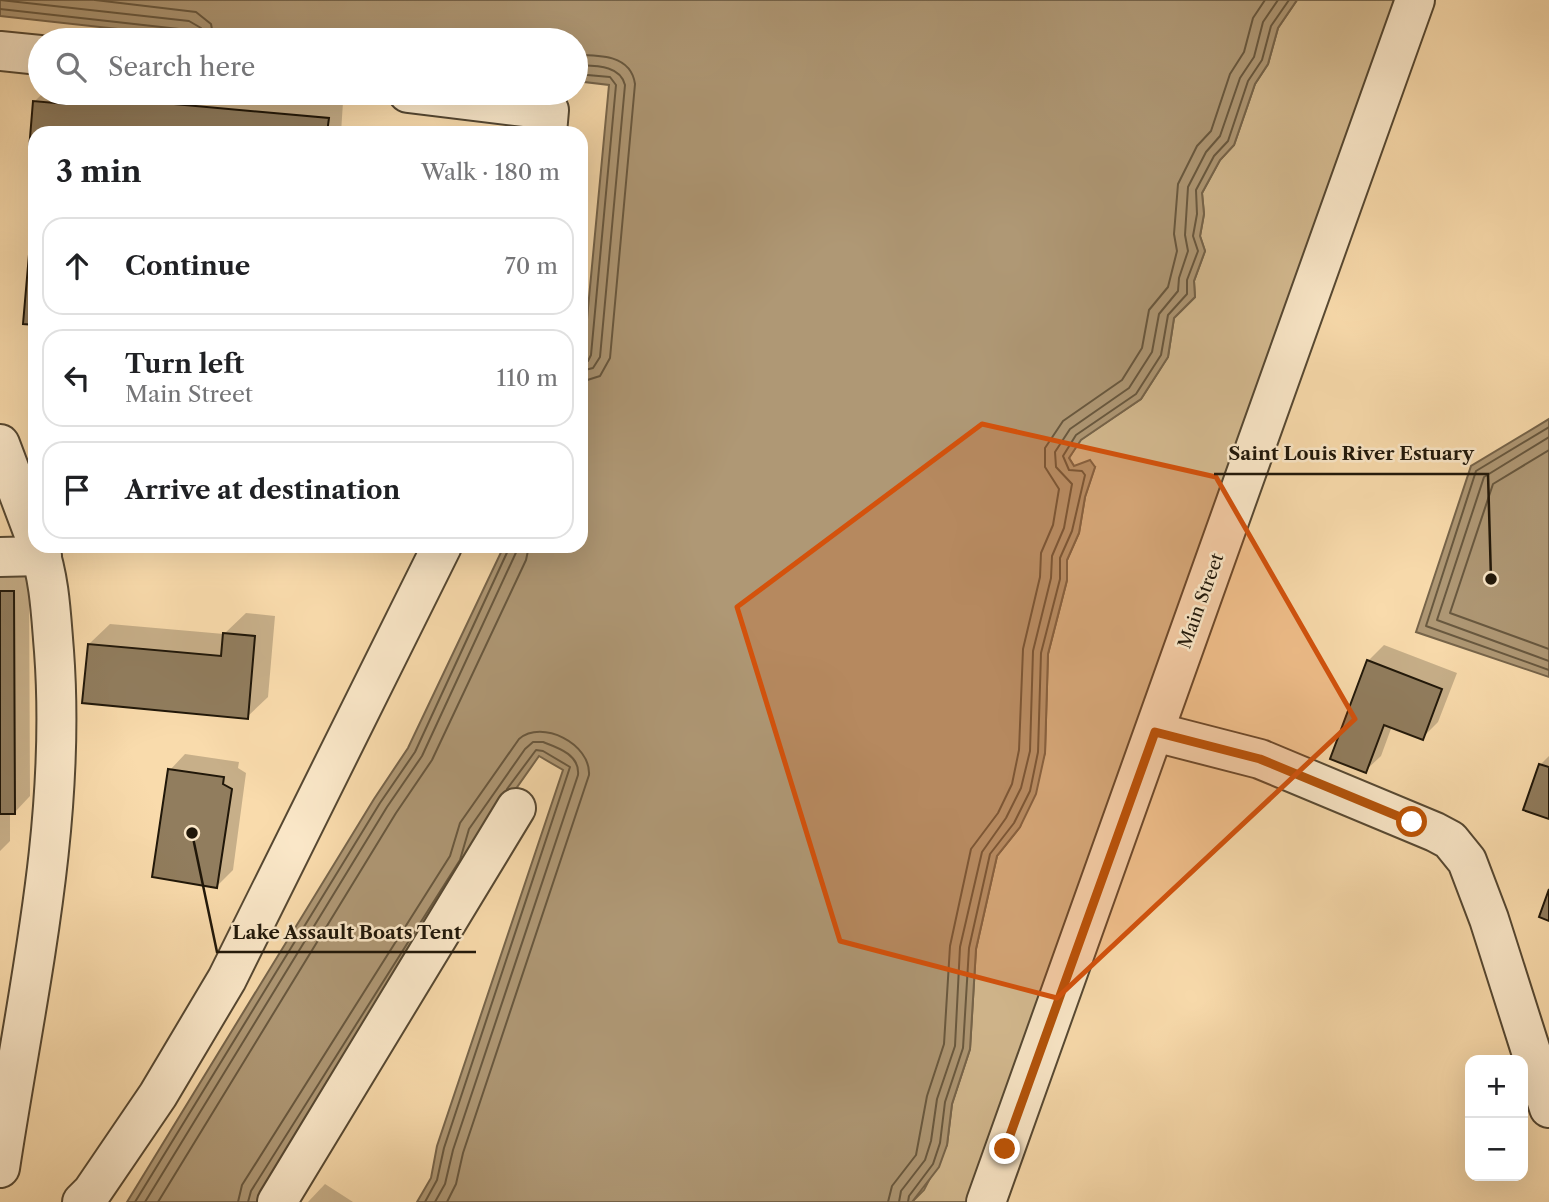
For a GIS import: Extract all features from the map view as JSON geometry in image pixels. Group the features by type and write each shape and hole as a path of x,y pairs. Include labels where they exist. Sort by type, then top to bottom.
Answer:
{"street":[{"name":"Main Street","path":"986,1202 1415,0"},
{"path":"0,51 28,54"},
{"path":"508,105 549,110 548,126"},
{"path":"0,444 28,498"},
{"path":"0,557 28,550"},
{"path":"0,1168 38,940 54,802 55,672 49,588 40,553"},
{"path":"82,1202 92,1192 158,1095 227,979 439,553"},
{"path":"1155,732 1260,759 1450,840 1471,868 1537,1031 1549,1108"},
{"path":"277,1202 516,808"}],"highlighted area":[{"path":"982,424 1216,477 1355,719 1057,998 840,941 737,607"}],"shaded area":[{"path":"1297,0 1402,0 974,1202 912,1202 924,1190 947,1145 952,1104 970,1049 976,949 997,856 1020,827 1045,753 1048,654 1067,580 1067,560 1079,533 1085,497 1095,467 1074,466 1069,458 1080,440 1141,399 1168,357 1174,318 1195,297 1194,281 1205,251 1200,236 1204,214 1202,193 1220,160 1234,145 1255,84 1268,64 1278,28"}],"water":[{"path":"0,0 1297,0 1278,28 1268,64 1255,84 1234,145 1220,160 1202,193 1204,214 1200,236 1205,251 1194,281 1195,297 1174,318 1168,357 1141,399 1081,440 1069,458 1074,466 1090,460 1095,467 1085,497 1079,533 1067,560 1067,580 1048,654 1045,753 1036,794 1020,827 997,856 976,949 970,1049 952,1104 947,1145 939,1167 912,1202 417,1202 431,1178 437,1146 563,770 539,756 482,837 263,1202 127,1202 408,748 501,553 588,553 588,308 609,85 588,82 588,28 109,28 0,16"},
{"path":"1549,419 1549,677 1416,632 1471,466"}],"building":[{"path":"33,105 185,105 329,118 328,126 31,126"},
{"path":"28,266 28,324 23,324"},
{"path":"0,591 14,591 15,814 0,814"},
{"path":"223,633 255,636 248,719 82,703 88,644 221,656"},
{"path":"1367,660 1442,689 1423,740 1384,725 1366,773 1330,759"},
{"path":"1539,764 1549,767 1549,819 1523,810"},
{"path":"168,769 224,777 223,784 232,789 217,888 152,877"},
{"path":"1549,889 1549,921 1539,917"}],"place":[{"name":"Saint Louis River Estuary","path":"1491,579"},
{"name":"Lake Assault Boats Tent","path":"192,833"}],"route":[{"path":"1005,1149 1155,732 1260,759 1299,774 1350,799 1412,822"}]}
